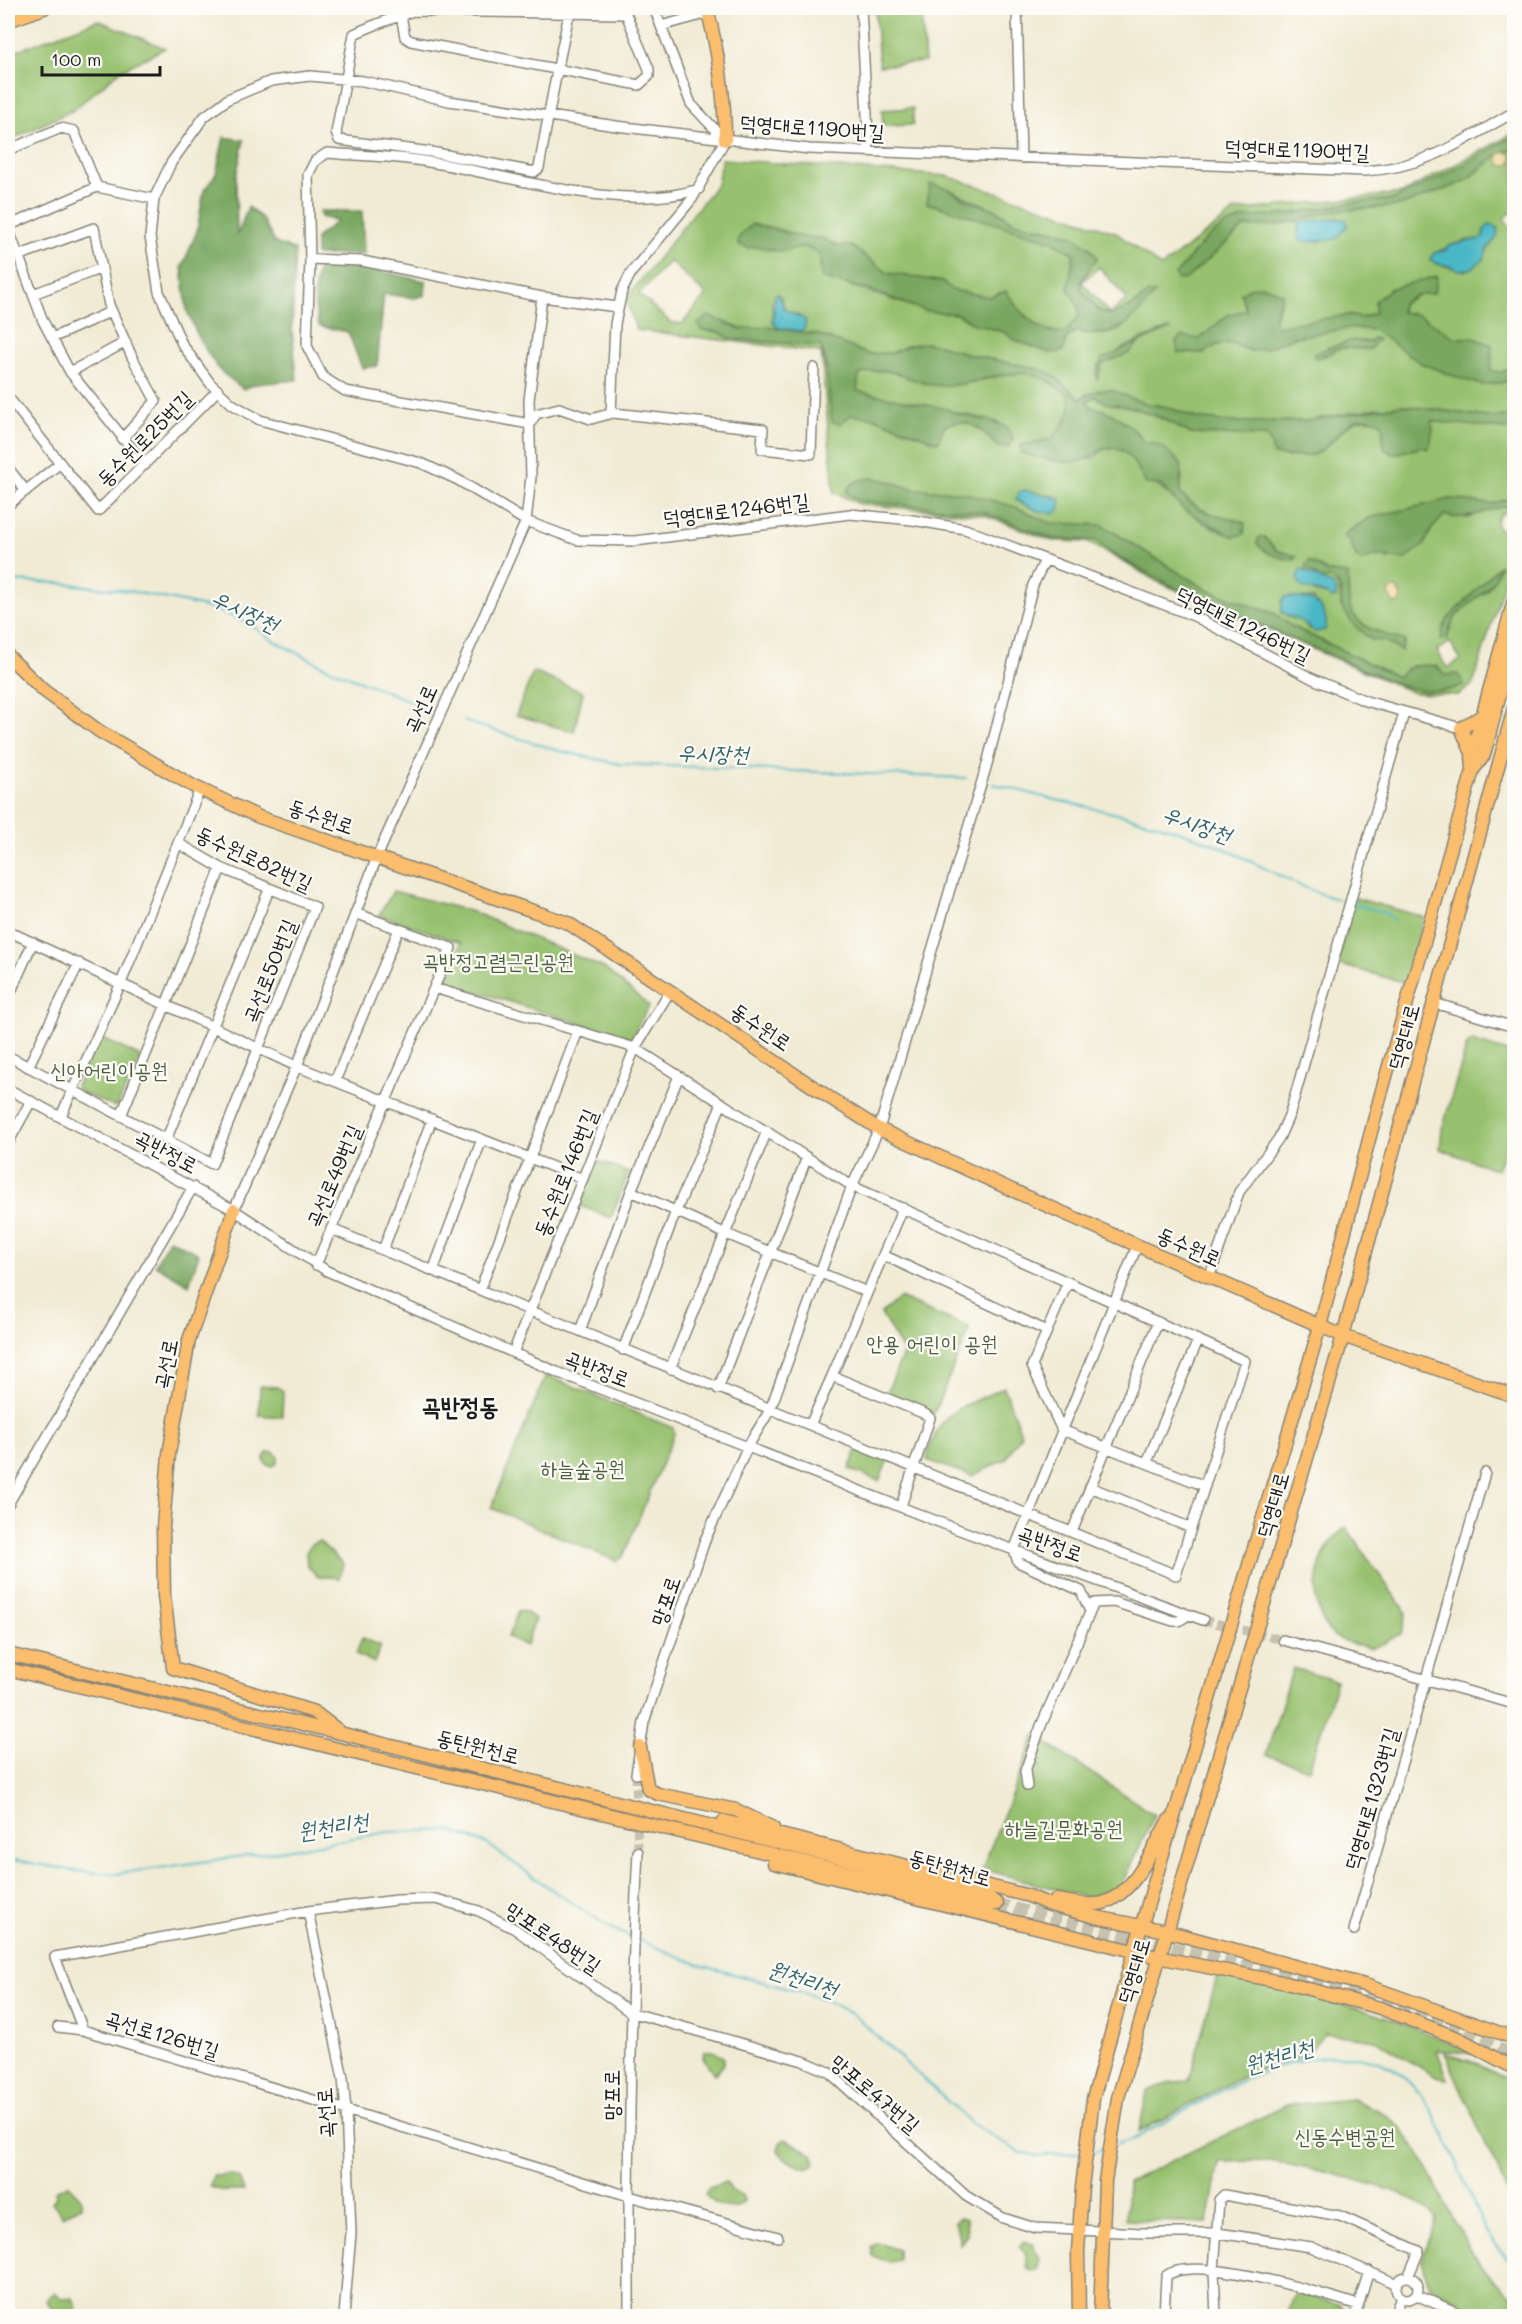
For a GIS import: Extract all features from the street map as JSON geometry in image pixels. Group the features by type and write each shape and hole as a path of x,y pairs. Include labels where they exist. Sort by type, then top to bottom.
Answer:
{"main road":[{"path":"8,21 44,8"},
{"path":"708,10 725,105 725,140"},
{"name":"덕영대로","path":"1079,2316 1079,2231 1088,2129 1093,2099 1134,1951 1320,1326 1381,1094 1473,770 1472,753 1515,600"},
{"name":"덕영대로","path":"1473,770 1484,755 1509,682 1515,640"},
{"name":"동수원로","path":"8,656 44,690 99,731 200,789 259,817 568,923 879,1129 1343,1336 1515,1396"},
{"name":"덕영대로","path":"1100,2316 1105,2181 1114,2118 1158,1957 1343,1336 1515,708"},
{"path":"1472,753 1461,728 1482,716"},
{"name":"곡선로","path":"234,1210 189,1340 169,1454 163,1527 164,1596 173,1668 314,1712 344,1734"},
{"name":"동탄원천로","path":"8,1654 344,1734 984,1894 997,1904 982,1905 25,1672 8,1670"},
{"path":"640,1747 648,1789 658,1794 736,1810 793,1838"},
{"path":"585,1794 707,1817 1029,1896 1090,1904 1102,1903 1123,1892 1140,1871 1178,1806"},
{"path":"582,1809 724,1850 1158,1957 1286,1983 1380,2008 1461,2039 1514,2066"},
{"path":"1029,1896 1050,1905 1166,1931 1368,1986 1515,2038"}],"street":[{"path":"611,413 617,307 631,273 699,189 725,140 691,104 654,8"},
{"path":"861,8 869,151"},
{"path":"1017,8 1021,158"},
{"path":"661,26 708,10"},
{"path":"401,15 405,37 411,40 557,70 639,85 645,83 649,76 649,69 626,14 412,11 401,15 354,34 336,133 339,140 431,152 534,172 539,168 548,116 557,70 569,14"},
{"name":"덕영대로1190번길","path":"154,199 171,163 204,117 228,99 271,81 310,76 347,80 548,116 809,149 1389,170 1419,163 1515,112"},
{"path":"8,150 62,128 74,131 97,187"},
{"path":"699,189 681,195 625,196 572,191 422,160 327,153 315,161 308,175 310,259 307,346 323,376 345,391 530,424 536,414 559,408 591,418 611,413 764,429 762,449 811,454 814,368"},
{"path":"145,465 70,372 33,294 8,227 97,187 154,199"},
{"name":"덕영대로1246번길","path":"154,199 150,237 159,292 182,344 232,404 260,420 421,462 458,480 526,521 577,540 635,541 850,514 912,520 965,529 1194,616 1312,679 1366,701 1461,728"},
{"path":"18,256 94,228 112,311 156,401 123,439"},
{"path":"310,259 362,261 542,297 617,307"},
{"path":"33,294 102,268"},
{"name":"곡선로","path":"234,1210 296,1066 377,857 526,521 531,477 529,400 542,297"},
{"path":"52,338 112,311"},
{"path":"70,372 126,342"},
{"name":"동수원로25번길","path":"8,397 98,511 218,390"},
{"path":"8,505 59,464"},
{"path":"8,468 26,491"},
{"path":"770,1410 852,1186 879,1129 987,764 1033,585 1045,560"},
{"path":"1209,1278 1239,1192 1279,1138 1290,1113 1404,713"},
{"name":"동수원로82번길","path":"61,1116 121,983 200,789"},
{"name":"동수원로82번길","path":"178,843 221,868 269,890 315,907"},
{"path":"121,1116 221,868"},
{"name":"곡선로50번길","path":"269,890 166,1140 212,1164 315,907"},
{"path":"335,1081 399,929 355,913"},
{"name":"곡선로49번길","path":"316,1265 451,948 399,929"},
{"name":"곡선로50번길","path":"8,931 296,1066"},
{"path":"8,998 33,942"},
{"path":"28,1067 79,963"},
{"path":"331,1229 1176,1575 1245,1360 852,1186 635,1048 434,988"},
{"name":"동수원로146번길","path":"513,1353 635,1048 670,991"},
{"path":"1434,1003 1515,1028"},
{"path":"480,1290 578,1031"},
{"path":"8,1056 166,1140"},
{"path":"296,1066 583,1179"},
{"path":"579,1331 631,1191 680,1076"},
{"name":"곡반정로","path":"8,1089 234,1210 316,1265 513,1353 1014,1550 1203,1620"},
{"path":"8,1143 31,1101"},
{"path":"623,1350 676,1211 722,1103"},
{"path":"382,1250 432,1119"},
{"path":"670,1369 767,1131"},
{"path":"433,1271 482,1139"},
{"path":"718,1389 807,1157"},
{"path":"8,1504 193,1187"},
{"path":"631,1191 724,1233 867,1292"},
{"path":"810,1425 903,1208"},
{"path":"1089,1609 1081,1591 1018,1562 1014,1550 1137,1246"},
{"path":"883,1255 1047,1331"},
{"path":"1068,1282 1032,1366 1062,1430 1205,1486"},
{"path":"1072,1532 1158,1322"},
{"path":"1147,1462 1198,1340"},
{"path":"832,1376 925,1414 930,1419 901,1506"},
{"name":"망포로","path":"636,1774 644,1722 705,1540 748,1446 770,1410"},
{"name":"덕영대로1323번길","path":"1354,1930 1424,1678 1485,1473"},
{"path":"1090,1487 1191,1528"},
{"path":"1027,1786 1025,1771 1089,1609 1094,1603 1114,1602 1173,1621 1179,1621 1188,1615"},
{"path":"1283,1640 1515,1704"},
{"name":"망포로","path":"629,2316 630,2012 638,1852"},
{"name":"망포로48번길","path":"308,1911 397,1900 436,1899 479,1911 514,1929 630,2012"},
{"name":"곡선로","path":"308,1911 343,2078 346,2111 351,2233 344,2316"},
{"name":"곡선로126번길","path":"308,1911 55,1957 83,2030 629,2196 778,2237"},
{"name":"망포로47번길","path":"630,2012 803,2061 829,2072 966,2196 1003,2218 1035,2228 1102,2232 1218,2233 1311,2247 1397,2284"},
{"path":"58,2027 83,2030"},
{"path":"1216,2316 1214,2270 1219,2200 1224,2195 1340,2216 1419,2251 1408,2277"},
{"path":"1164,2316 1166,2276 1174,2270 1214,2270 1301,2287 1358,2305"},
{"path":"1355,2316 1369,2271"},
{"path":"1416,2295 1417,2284 1408,2277 1401,2278 1396,2291 1401,2297 1410,2298 1416,2295 1465,2316"},
{"path":"1394,2316 1401,2297"}],"green space":[{"path":"875,8 921,8 925,62 879,66"},
{"path":"98,20 165,48 120,71 73,110 8,141 8,54"},
{"path":"913,108 913,125 883,126 882,110"},
{"path":"1514,133 1514,136 1449,173 1392,200 1363,201 1269,217 1206,239 1175,275 1186,279 1244,227 1279,225 1335,211 1399,206 1464,182 1498,155 1514,149 1514,211 1504,217 1509,227 1514,230 1514,366 1503,372 1490,372 1491,360 1474,338 1455,338 1419,315 1401,312 1402,304 1417,295 1434,292 1437,276 1390,289 1375,313 1362,318 1348,315 1277,326 1274,319 1281,301 1241,293 1246,310 1228,315 1199,340 1182,336 1176,341 1178,353 1204,353 1217,345 1231,343 1251,351 1267,348 1294,337 1351,328 1374,330 1421,363 1456,377 1482,385 1514,381 1514,416 1487,417 1435,409 1376,408 1306,421 1230,422 1196,418 1167,407 1143,403 1111,390 1087,394 1080,399 1039,369 971,355 939,345 907,346 892,353 868,354 820,335 767,327 741,329 723,321 702,330 719,332 731,339 821,346 829,387 850,415 873,417 937,442 944,426 960,422 968,423 981,430 998,447 998,422 856,391 859,375 882,371 892,372 944,385 965,384 1020,373 1041,377 1068,394 1069,413 1052,439 1021,445 1021,453 1086,459 1096,456 1103,450 1115,448 1130,457 1139,471 1204,523 1234,537 1235,519 1212,514 1186,498 1180,493 1182,475 1143,442 1139,434 1091,407 1087,401 1095,396 1106,403 1131,407 1165,420 1191,434 1265,436 1286,457 1315,454 1331,443 1345,428 1361,419 1383,423 1383,436 1393,454 1423,447 1428,449 1430,421 1514,430 1514,497 1492,504 1450,499 1369,518 1346,533 1345,539 1349,539 1351,544 1388,559 1424,545 1431,530 1444,515 1469,518 1481,511 1514,505 1514,515 1501,513 1496,521 1498,528 1514,534 1514,551 1473,684 1459,695 1414,693 1158,582 1088,542 1052,541 984,515 859,504 834,492 821,352 636,330 626,299 717,184 722,159 947,176 1115,232 1161,267 1235,211 1402,193","holes":["947,188 997,210 1018,223 1061,233 1080,241 1097,258 1081,281 1081,289 1099,310 1111,315 1132,306 1144,296 1132,317 1119,330 1101,334 1076,331 1050,353 1015,340 1004,332 972,323 958,314 926,311 821,276 820,255 810,249 802,247 779,250 757,245 766,226 803,237 822,238 837,246 851,246 888,273 943,282 952,290 989,297 1006,292 1031,321 1056,332 1066,332 1079,316 1079,305 1068,288 1074,254 1053,241 927,203","1337,218 1348,225 1336,239 1320,239 1298,234 1298,228","1484,230 1497,237 1479,261 1464,271 1437,264 1430,259 1446,248 1466,240 1483,238","670,261 706,295 682,324 670,322 639,294","1099,267 1127,299 1110,314 1082,282","781,297 785,310 800,316 796,331 779,328 773,322 772,301","1145,338 1126,353 1102,364 1097,379 1098,365 1125,347","1352,340 1370,342 1370,349 1340,348 1323,357 1328,347 1342,346","871,478 909,488 965,493 1015,507 1050,523 1102,525 1207,590 1275,614 1291,626 1397,677 1410,666 1437,666 1445,675 1395,683 1185,593 1114,555 1095,540 1053,539 983,512 857,500","1024,490 1056,497 1040,512 1016,500","1264,537 1276,550 1292,555 1294,560 1278,556 1272,551","1309,561 1327,572 1347,574 1349,603 1353,615 1365,626 1405,641 1401,651 1385,641 1373,640 1365,635 1341,606 1339,590 1332,580","1500,565 1487,590 1457,613 1448,633 1448,619","1305,569 1336,597 1314,592","1290,597 1314,599 1309,629 1302,621 1288,617","1450,642 1461,660 1447,668 1437,650"]},
{"path":"1514,136 1514,149 1498,155 1464,182 1399,206 1335,211 1279,225 1244,227 1186,279 1178,280 1175,275 1206,239 1225,225 1248,217 1290,214 1363,201 1392,200 1449,173"},
{"path":"224,137 244,140 236,177 237,236 248,207 262,218 275,243 295,250 292,328 297,380 256,384 243,389 219,370 200,341 187,311 182,267 197,231 204,190 216,174"},
{"path":"930,184 947,188 965,199 994,209 1015,223 1072,235 1090,248 1097,258 1081,281 1081,289 1098,310 1111,315 1132,306 1149,293 1155,293 1139,313 1122,327 1102,333 1076,331 1067,337 1063,351 1050,353 1015,340 1004,332 972,323 958,314 926,311 866,289 824,279 821,276 820,255 814,250 800,247 776,251 757,247 748,248 738,244 739,237 752,224 803,237 822,238 837,246 851,246 888,273 943,282 952,290 989,297 1006,291 1031,321 1047,330 1066,332 1079,316 1078,305 1068,289 1074,254 1053,241 927,203"},
{"path":"319,211 362,211 364,254 316,255 316,238 337,221 321,217"},
{"path":"322,263 362,267 426,281 425,295 415,298 384,294 377,366 362,368 348,332 319,326 315,285"},
{"path":"1437,276 1434,293 1417,295 1402,303 1401,312 1419,315 1455,338 1474,338 1492,345 1491,371 1503,372 1514,366 1514,381 1482,385 1456,377 1421,363 1374,330 1351,328 1294,337 1267,348 1251,351 1231,343 1217,345 1204,353 1178,353 1176,341 1182,336 1199,339 1228,315 1246,310 1241,293 1252,287 1271,288 1282,294 1274,319 1277,326 1348,315 1362,318 1375,313 1375,301 1390,289"},
{"path":"708,316 741,329 767,327 820,335 868,354 892,353 907,346 924,343 939,345 971,355 1039,369 1053,375 1080,399 1099,390 1112,390 1143,403 1167,407 1196,418 1230,422 1306,421 1402,405 1487,417 1514,416 1514,430 1431,421 1433,429 1429,449 1423,447 1393,454 1384,449 1382,423 1361,419 1352,422 1315,454 1273,455 1271,442 1265,436 1191,434 1165,419 1131,407 1106,403 1095,396 1087,401 1091,407 1105,411 1128,424 1143,442 1160,446 1173,455 1181,464 1180,493 1188,501 1203,510 1245,523 1244,534 1234,537 1184,510 1160,485 1146,484 1135,464 1125,452 1119,449 1112,447 1104,449 1087,459 1072,462 1050,460 1021,453 1021,445 1052,439 1069,413 1068,394 1041,377 1019,373 959,384 934,385 889,371 859,375 857,391 947,409 1000,424 1008,428 1013,438 1008,447 998,447 981,430 968,423 960,422 944,426 938,442 873,417 851,415 840,424 832,422 825,358 821,346 731,339 719,332 701,330 698,324"},
{"path":"1171,329 1139,342 1163,331"},
{"path":"1373,338 1378,339 1370,349 1340,348 1316,358 1313,355 1351,341 1370,342"},
{"path":"1139,342 1129,353 1102,364 1097,380 1096,374 1102,358"},
{"path":"871,478 909,488 965,493 1015,507 1050,523 1102,525 1207,590 1275,614 1291,626 1397,677 1416,666 1437,666 1445,675 1458,674 1464,684 1448,690 1430,691 1395,683 1185,593 1114,555 1095,540 1053,539 983,512 857,500 846,492 856,482"},
{"path":"1514,497 1514,505 1495,508 1471,516 1444,515 1431,530 1424,545 1405,559 1376,556 1362,561 1356,557 1349,539 1344,539 1346,533 1369,518 1450,499 1492,504"},
{"path":"1259,537 1264,537 1276,550 1297,557 1294,560 1269,553 1257,543"},
{"path":"1309,561 1327,572 1348,574 1348,595 1353,615 1373,630 1405,641 1401,651 1385,641 1373,640 1353,624 1341,606 1341,590 1337,583 1329,578 1321,580 1305,566"},
{"path":"1500,565 1490,585 1456,617 1450,627 1448,638 1441,640 1443,628 1448,619"},
{"path":"533,672 583,692 574,732 516,715"},
{"name":"곡반정고렴근린공원","path":"393,891 473,912 604,968 649,1006 630,1039 446,982 461,943 379,915"},
{"path":"1355,898 1424,917 1406,983 1337,964"},
{"name":"신아어린이공원","path":"99,1037 141,1057 118,1105 114,1107 78,1091 76,1086"},
{"path":"1472,1041 1514,1054 1514,1125 1497,1170 1440,1149 1442,1129 1467,1045"},
{"path":"596,1160 629,1173 611,1218 578,1205"},
{"path":"169,1239 199,1254 189,1285 155,1265"},
{"name":"안용 어린이 공원","path":"899,1298 970,1328 934,1413 887,1392 904,1352 881,1314"},
{"name":"하늘숲공원","path":"546,1375 673,1428 674,1434 623,1557 616,1561 491,1508"},
{"path":"260,1386 277,1387 283,1391 282,1417 259,1415"},
{"path":"1004,1387 1021,1434 1006,1459 972,1476 927,1460 933,1440 947,1417 964,1406"},
{"path":"858,1448 888,1460 879,1481 849,1469"},
{"path":"271,1452 276,1454 278,1459 276,1464 271,1466 266,1464 264,1459 266,1454"},
{"path":"1346,1527 1407,1614 1401,1634 1375,1647 1357,1645 1335,1637 1321,1618 1317,1605 1317,1575 1321,1561 1336,1536"},
{"path":"319,1541 343,1564 339,1578 318,1576 307,1566 306,1553 311,1544"},
{"path":"518,1611 526,1612 535,1619 526,1646 508,1637"},
{"path":"362,1638 381,1646 374,1663 356,1654"},
{"path":"1293,1668 1337,1681 1309,1769 1266,1755"},
{"name":"하늘길문화공원","path":"1035,1736 1155,1815 1120,1887 1088,1898 982,1869"},
{"path":"1217,1976 1315,1997 1381,2016 1473,2054 1437,2050 1448,2079 1438,2078 1375,2040 1325,2033 1305,2056 1260,2069 1139,2132 1147,2091 1172,2082 1189,2081"},
{"path":"704,2051 715,2051 724,2058 721,2068 714,2074 703,2058"},
{"path":"1445,2053 1479,2064 1514,2082 1514,2207"},
{"name":"신동수변공원","path":"1353,2099 1386,2115 1408,2138 1477,2259 1494,2279 1514,2296 1514,2316 1487,2316 1430,2286 1421,2261 1436,2221 1428,2210 1411,2199 1388,2190 1334,2174 1270,2162 1219,2162 1208,2223 1126,2220 1128,2182 1287,2105"},
{"path":"785,2139 813,2154 816,2163 801,2167 786,2159 778,2151 780,2143"},
{"path":"231,2175 239,2178 244,2191 224,2191 210,2187 213,2176"},
{"path":"726,2182 732,2191 743,2197 744,2201 740,2205 724,2206 713,2202 705,2194 709,2188"},
{"path":"68,2185 81,2198 81,2206 63,2216 52,2202 56,2197 55,2191"},
{"path":"961,2217 966,2219 967,2235 960,2244 955,2221"},
{"path":"876,2242 898,2250 898,2260 890,2262 873,2257 871,2247"},
{"path":"1023,2242 1032,2244 1040,2258 1037,2271 1032,2272 1027,2268 1027,2256 1019,2246"},
{"path":"55,2292 62,2299 73,2298 77,2309 71,2316 56,2316 46,2300"},
{"path":"1299,2292 1341,2305 1346,2316 1287,2316 1295,2293"}],"sand":[{"path":"1502,152 1508,152 1512,159 1508,166 1502,166 1498,162 1498,156"},
{"path":"1397,588 1402,597 1399,603 1394,604 1389,595 1391,589"}],"water":[{"path":"1337,218 1346,220 1348,225 1336,239 1309,242 1300,240 1298,223"},
{"path":"1489,225 1498,227 1497,237 1487,249 1484,259 1470,269 1458,270 1436,264 1430,259 1434,253 1446,250 1448,246 1483,238 1484,230"},
{"path":"778,294 785,310 806,320 805,328 800,331 779,328 773,322 775,295"},
{"path":"1024,490 1061,499 1059,510 1055,513 1040,512 1016,500 1019,492"},
{"path":"1300,569 1332,585 1336,590 1336,597 1331,598 1302,587 1297,579"},
{"path":"1285,597 1309,600 1319,605 1326,620 1325,630 1315,632 1301,621 1282,613 1282,601"}],"waterway":[{"path":"156,8 212,11 241,8"},
{"name":"우시장천","path":"8,581 59,583 130,591 215,609 249,624 274,641 325,667 423,706"},
{"name":"우시장천","path":"464,721 560,751 620,764 966,778"},
{"name":"우시장천","path":"993,784 1174,830 1231,851 1313,891 1348,902"},
{"path":"1353,904 1386,913 1394,921"},
{"name":"원천리천","path":"8,1859 76,1871 116,1874 286,1850 388,1832 449,1830 487,1844 558,1894 611,1928 632,1938"},
{"name":"원천리천","path":"638,1940 700,1965 822,1998 854,2015 971,2123 1019,2152 1038,2156 1081,2153"},
{"name":"원천리천","path":"1115,2145 1136,2138 1224,2090 1290,2063 1323,2057 1355,2057 1386,2065 1407,2079 1431,2109 1483,2224 1502,2253 1514,2266"},
{"name":"원천리천","path":"1089,2153 1107,2148"}],"tunnel":[{"path":"1203,1620 1283,1640"},
{"path":"636,1774 638,1852"},
{"path":"997,1904 1364,1995 1456,2029 1514,2055"}],"district":[{"name":"곡반정동","path":"460,1407"}]}
